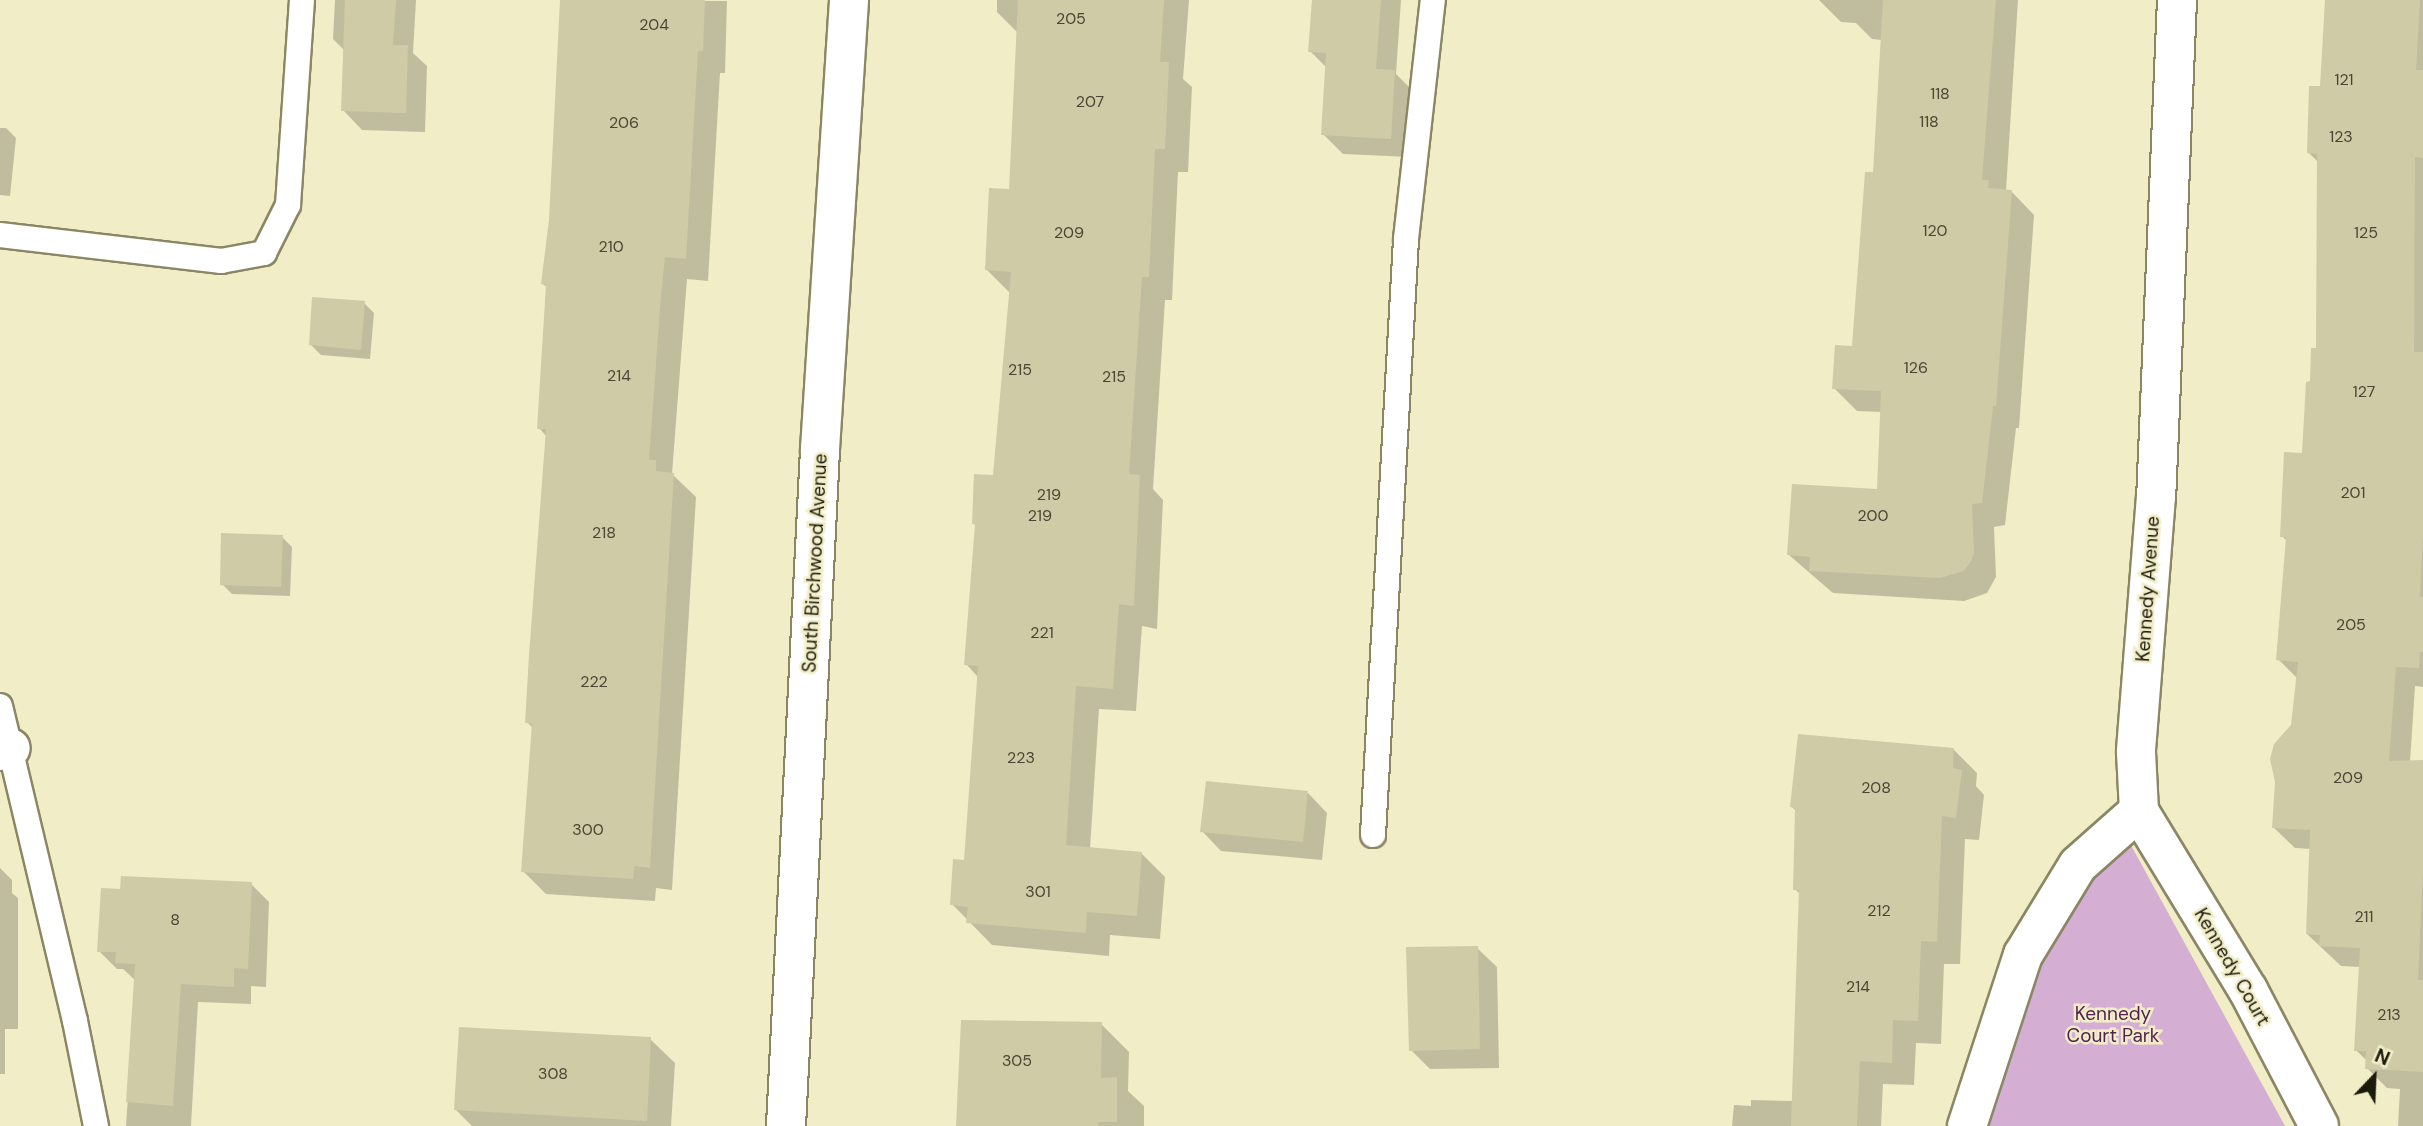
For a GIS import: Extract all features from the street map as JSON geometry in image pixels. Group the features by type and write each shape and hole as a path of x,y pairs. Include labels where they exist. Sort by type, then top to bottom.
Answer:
{"street":[{"name":"South Birchwood Avenue","path":"786,1126 820,449 849,0"},
{"name":"Kennedy Avenue","path":"2139,811 2136,752 2156,496 2177,0"},
{"path":"1967,1126 2022,955 2078,865 2139,811"},
{"name":"Kennedy Court","path":"2139,811 2248,990 2319,1126"}],"lane":[{"path":"0,235 221,261 264,253 288,205 302,0"},
{"path":"1373,835 1406,239 1433,0"},
{"path":"0,706 5,749 75,1021 96,1126"}],"green space":[{"name":"Kennedy Court Park","path":"2121,827 2285,1126 1969,1126 2007,1003"}],"building":[{"path":"345,0 396,0 393,45 408,45 406,113 341,111"},
{"path":"560,0 705,0 703,51 698,51 686,259 665,257 661,295 649,460 656,460 656,471 674,473 650,868 634,866 633,879 521,872 532,723 525,723 546,429 537,429 546,285 541,284 549,220"},
{"path":"1018,0 1164,0 1160,62 1169,62 1165,149 1155,149 1149,277 1142,277 1129,474 1140,475 1134,606 1119,604 1113,689 1076,686 1066,845 1142,852 1137,916 1087,912 1086,933 966,923 968,907 950,905 953,859 964,860 978,666 964,665 975,524 972,524 974,474 993,475 1011,272 985,270 989,188 1009,189"},
{"path":"1312,0 1381,0 1376,69 1395,70 1391,139 1321,135 1326,53 1308,52"},
{"path":"1883,0 1996,0 1982,180 1989,180 1988,188 2012,190 1996,406 1993,406 1982,503 1972,504 1974,553 1964,571 1940,578 1809,571 1810,557 1787,555 1792,484 1877,489 1881,391 1832,389 1835,345 1852,346 1865,172 1873,172"},
{"path":"2325,0 2420,0 2416,70 2423,70 2423,158 2415,157 2414,352 2423,352 2423,533 2420,597 2423,597 2423,652 2420,652 2419,668 2396,667 2389,761 2423,760 2423,870 2418,980 2423,980 2423,1072 2365,1069 2366,1051 2354,1051 2360,948 2319,946 2320,935 2306,934 2310,830 2272,828 2275,782 2270,759 2274,744 2291,725 2298,662 2276,660 2286,537 2280,537 2284,452 2302,453 2306,382 2310,381 2311,348 2316,348 2317,154 2307,153 2309,86 2320,86"},
{"path":"312,297 365,301 361,350 309,345"},
{"path":"221,533 283,535 281,587 220,585"},
{"path":"1798,734 1954,748 1953,768 1962,770 1956,818 1942,816 1937,942 1921,941 1918,1021 1893,1020 1892,1063 1860,1061 1857,1126 1791,1126 1799,890 1793,890 1795,808 1790,807"},
{"path":"1206,781 1308,791 1303,842 1200,832"},
{"path":"121,876 252,882 248,969 234,968 234,987 181,984 173,1106 126,1102 135,964 115,963 116,952 97,952 101,888 120,889"},
{"path":"1478,946 1480,1049 1409,1051 1406,947"},
{"path":"961,1020 1102,1022 1101,1078 1117,1077 1117,1122 1098,1122 1098,1126 956,1126"},
{"path":"459,1027 651,1037 647,1121 454,1110"}]}
